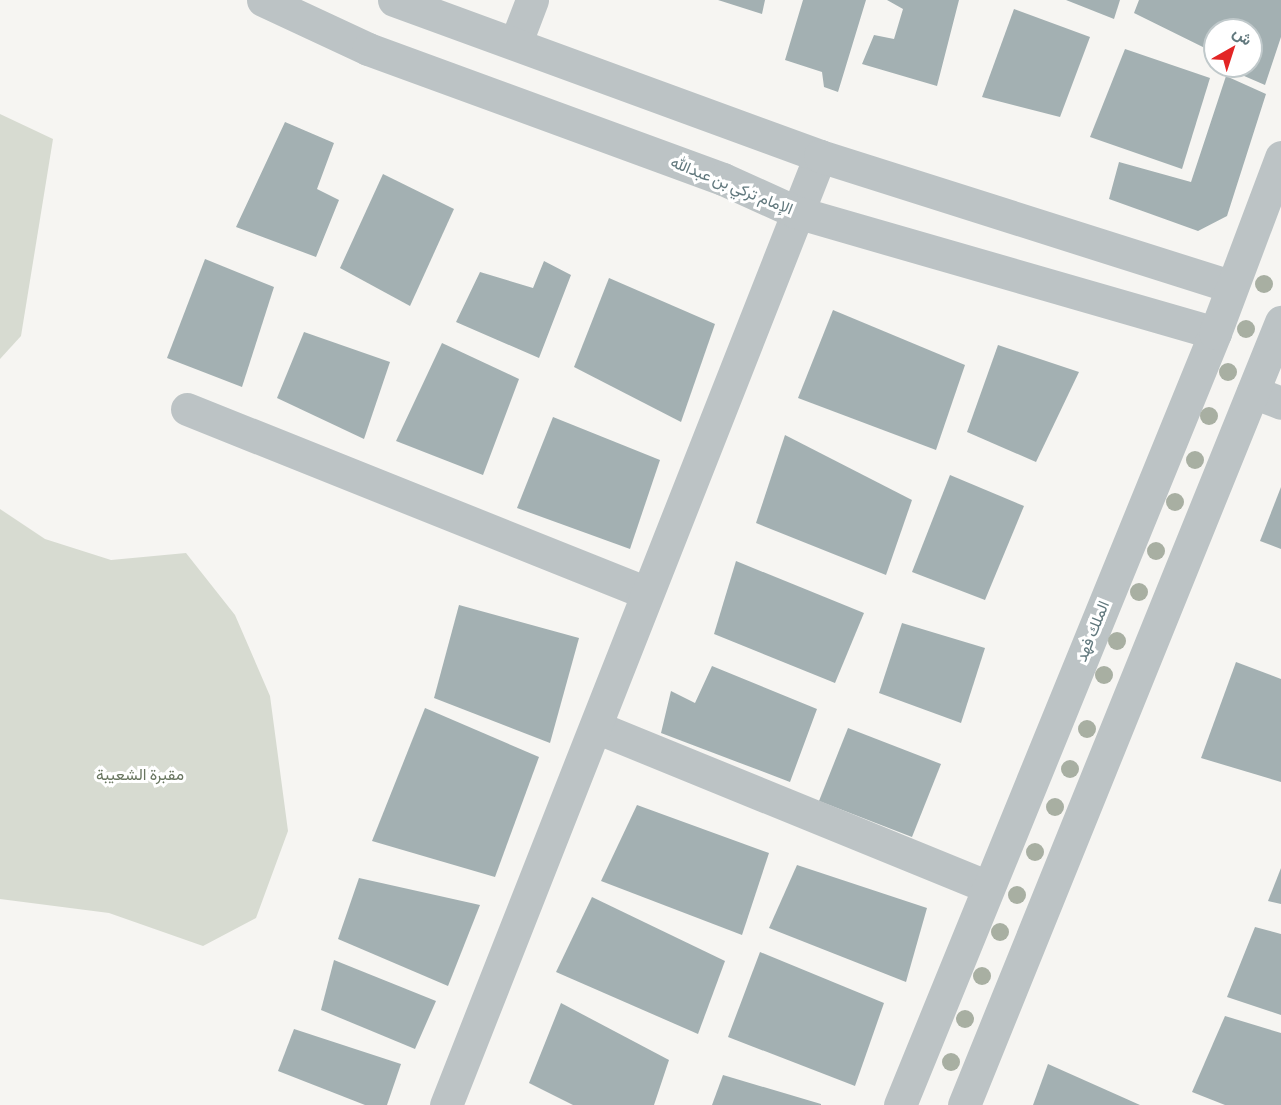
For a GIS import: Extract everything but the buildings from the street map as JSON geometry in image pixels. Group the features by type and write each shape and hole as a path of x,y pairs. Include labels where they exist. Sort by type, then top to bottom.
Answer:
{"street":[{"name":"الإمام تركي بن عبدالله","path":"263,0 368,49 723,179 796,212 1215,333"},
{"path":"394,0 516,42 820,156 1231,286"},
{"path":"516,42 532,0"},
{"path":"446,1105 820,156"},
{"name":"الملك فهد","path":"900,1105 986,886 1215,333 1281,157"},
{"path":"964,1105 1267,398 1281,322"},
{"path":"187,409 647,593"},
{"path":"596,727 986,886"}],"green space":[{"path":"0,114 53,139 21,336 0,359"},
{"name":"مقبرة الشعيبة","path":"0,509 45,539 111,560 186,553 235,615 270,696 288,831 256,918 203,946 109,913 0,899"}]}
